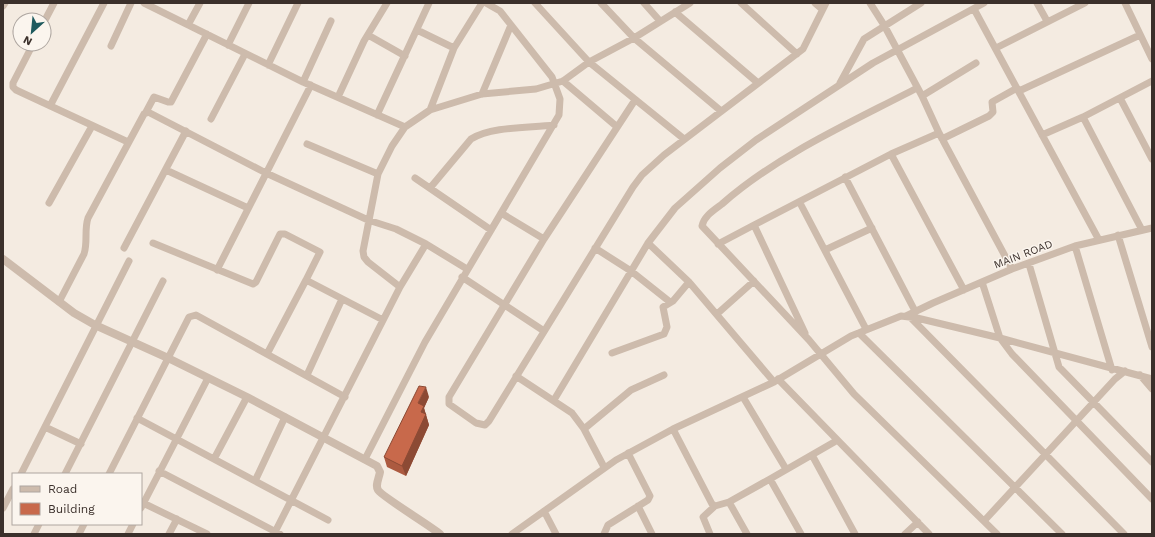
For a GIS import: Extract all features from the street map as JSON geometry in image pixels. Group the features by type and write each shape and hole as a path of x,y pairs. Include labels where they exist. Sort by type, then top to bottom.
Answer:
{"street":[{"path":"49,12 54,3"},
{"path":"50,106 104,3"},
{"path":"111,46 131,3"},
{"path":"188,26 200,3"},
{"path":"228,45 249,3"},
{"path":"268,65 298,3"},
{"path":"338,97 368,35 387,3"},
{"path":"377,115 429,3"},
{"path":"430,110 454,48 482,3"},
{"path":"365,459 425,342 462,277 554,125 561,107 560,98 555,83 500,11 486,3"},
{"path":"535,3 589,62 684,139"},
{"path":"601,3 634,38 721,111"},
{"path":"644,3 660,21"},
{"path":"741,3 796,54"},
{"path":"634,100 544,239 452,390 448,400 449,404 476,422 485,425 489,421 595,248 642,175 684,139 796,54 807,43 824,6 815,3"},
{"path":"870,3 884,25 922,96 942,139 1012,270"},
{"path":"840,85 861,43 869,35 920,3"},
{"path":"554,400 648,243 675,208 720,168 756,140 840,85 984,3"},
{"path":"1037,3 1046,21"},
{"path":"996,48 1046,21 1085,3"},
{"path":"1124,3 1152,59"},
{"path":"149,4 188,26 303,82 405,127"},
{"path":"400,287 364,257 368,220 378,174 392,146 405,127 430,110 482,94 536,89 562,81 589,62 634,38 686,4"},
{"path":"974,8 1099,240"},
{"path":"675,12 758,83"},
{"path":"303,82 331,21"},
{"path":"482,94 511,25"},
{"path":"417,30 454,48"},
{"path":"59,302 84,254 86,247 85,227 88,218 128,142 154,97 171,102 207,34"},
{"path":"368,35 405,56"},
{"path":"942,139 989,116 993,112 992,102 1140,35"},
{"path":"29,52 13,87 16,90 128,142"},
{"path":"211,118 245,54"},
{"path":"922,96 976,63"},
{"path":"562,81 616,126"},
{"path":"1042,136 1083,117 1152,81"},
{"path":"217,270 310,85"},
{"path":"917,88 779,162 734,193 705,218 703,223 704,230 809,340 820,355 870,410 997,534"},
{"path":"1120,98 1152,158"},
{"path":"146,112 151,112 266,173 368,220 396,229 426,244 467,269"},
{"path":"1083,117 1142,230"},
{"path":"430,188 471,139 478,135 502,130 554,125"},
{"path":"49,203 92,126"},
{"path":"124,248 186,131"},
{"path":"718,244 800,203 891,154 939,132"},
{"path":"307,144 378,174"},
{"path":"891,154 964,290"},
{"path":"166,170 248,208"},
{"path":"415,178 491,230"},
{"path":"845,178 872,228 910,314 947,356 1124,534"},
{"path":"800,203 866,329"},
{"path":"501,213 544,239"},
{"path":"754,225 809,340"},
{"path":"825,250 872,228"},
{"name":"MAIN ROAD","path":"512,534 604,467 628,453 674,429 743,398 866,329 910,314 982,282 1075,246 1152,228"},
{"path":"153,243 253,284 282,233 320,252 267,354"},
{"path":"1118,235 1152,347"},
{"path":"648,243 689,282 776,380 929,534"},
{"path":"159,471 276,533 400,287 426,244"},
{"path":"1075,246 1115,379"},
{"path":"595,248 631,271 670,302"},
{"path":"3,259 59,302 95,325 131,343 168,358 247,397 365,459 379,469 380,472 377,484 380,493 420,518 440,534"},
{"path":"22,473 95,325 129,261"},
{"path":"1029,264 1059,367 1152,462"},
{"path":"462,277 544,331"},
{"path":"306,280 383,320"},
{"path":"66,473 163,281"},
{"path":"717,314 754,281"},
{"path":"612,353 664,334 667,327 662,310 689,282"},
{"path":"982,282 1000,338 1012,354 1075,421 1152,499"},
{"path":"307,375 342,298"},
{"path":"910,314 1152,379"},
{"path":"110,473 189,317 192,315 307,375 345,397"},
{"path":"859,333 1062,534"},
{"path":"984,520 1075,421 1115,379 1125,371"},
{"path":"584,429 631,390 664,375"},
{"path":"1140,375 1152,389"},
{"path":"516,376 572,413 584,429 604,467"},
{"path":"206,534 176,519 142,506 208,378"},
{"path":"214,459 247,397"},
{"path":"743,398 786,469"},
{"path":"255,481 285,417"},
{"path":"137,418 328,520"},
{"path":"45,427 81,444"},
{"path":"674,429 712,504 716,506"},
{"path":"710,534 703,517 716,506 729,502 770,480 786,469 836,441"},
{"path":"604,534 608,525 648,500 650,496 628,453"},
{"path":"812,455 855,534"},
{"path":"770,480 801,534"},
{"path":"3,508 12,491"},
{"path":"729,502 747,534"},
{"path":"638,506 652,534"},
{"path":"544,511 556,534"},
{"path":"169,534 176,519"},
{"path":"905,534 918,522"},
{"path":"34,534 38,525"},
{"path":"79,534 84,525"},
{"path":"128,534 132,525"}],"building":[{"path":"419,386 426,387 418,403 424,406 421,412 426,414 402,466 384,457"}]}
